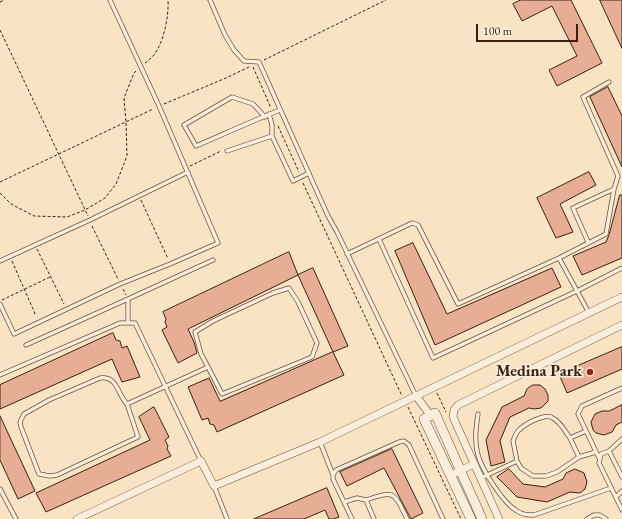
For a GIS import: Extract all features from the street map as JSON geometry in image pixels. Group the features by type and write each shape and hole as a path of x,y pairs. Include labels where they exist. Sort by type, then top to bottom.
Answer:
{"street":[{"path":"77,519 201,461 214,486 320,442 622,297"},
{"path":"499,519 484,476 474,464 453,417 454,410 458,405 622,325"},
{"path":"416,396 431,416"},
{"path":"471,519 424,419 435,413 482,519"},
{"path":"451,475 474,464"}],"lane":[{"path":"0,304 14,334 120,284 218,243 159,106 110,0"},
{"path":"210,0 225,35 234,50 244,61 259,62 278,110 416,396"},
{"path":"347,254 412,223 418,225 458,304 560,258 588,242 606,234 614,189 618,176 583,97 610,82"},
{"path":"265,116 253,104 232,97 184,125 196,146 265,116 278,110"},
{"path":"269,114 272,125 272,136 293,181 308,173"},
{"path":"227,151 272,136"},
{"path":"0,261 90,220 188,172"},
{"path":"588,242 573,208 614,189"},
{"path":"379,239 433,358 577,291 622,268"},
{"path":"560,258 589,313"},
{"path":"26,345 213,260"},
{"path":"289,288 298,302 317,343 312,357 222,394 208,367 201,354 195,332 212,321 273,293 289,288"},
{"path":"128,299 128,322"},
{"path":"0,375 120,323 135,323 166,385 201,461"},
{"path":"127,404 208,367"},
{"path":"100,378 106,378 114,382 123,400 127,404 138,437 57,475 50,476 39,474 21,427 20,422 24,414 49,400 100,378"},
{"path":"622,388 582,406 578,414 599,458 599,463 622,510"},
{"path":"478,414 475,438 484,476 515,510 525,517 543,513 611,488"},
{"path":"579,457 570,438 562,427 551,417 547,416 536,419 519,430 513,441 517,461 521,468 533,476 546,476 557,472 579,457 596,452"},
{"path":"570,438 586,431"},
{"path":"599,458 601,454 609,451 622,439"},
{"path":"333,475 336,470 404,441 409,445 443,519"},
{"path":"320,442 333,475 333,479 351,519"},
{"path":"609,451 622,477"},
{"path":"484,476 517,461"},
{"path":"214,486 228,519"},
{"path":"0,489 16,519"},
{"path":"616,496 622,491"},
{"path":"344,502 357,498 366,500 384,494 390,494 396,498 406,519"},
{"path":"366,500 374,519"},
{"path":"587,519 594,515 600,515 606,519"}],"path":[{"path":"0,2 4,0"},
{"path":"0,193 11,204 34,216 66,218 85,210 105,198 116,184 127,156 124,98 134,73 154,54 162,38 169,12 168,0"},
{"path":"259,62 386,0"},
{"path":"0,30 128,299"},
{"path":"0,182 159,106 252,66 271,109 278,110 278,118 276,121 301,177 461,519"},
{"path":"186,168 220,152 227,151"},
{"path":"139,196 170,264"},
{"path":"35,245 67,309"},
{"path":"10,257 39,322"},
{"path":"0,301 50,276"}],"building":[{"path":"521,0 571,0 602,63 557,86 549,70 577,56 552,6 522,21 513,4"},
{"path":"600,0 622,0 622,48"},
{"path":"608,87 622,116 622,167 590,97"},
{"path":"589,172 596,185 560,204 573,232 556,238 537,198"},
{"path":"620,195 622,195 622,258 582,275 573,256 606,242"},
{"path":"413,243 447,314 552,268 561,287 435,345 395,251"},
{"path":"289,252 298,275 188,329 197,353 178,363 162,330 167,327 163,312"},
{"path":"313,268 348,346 333,352 298,275"},
{"path":"113,333 116,340 120,341 122,348 127,346 140,377 122,382 112,359 0,409 0,385"},
{"name":"Medina Park","path":"622,347 622,369 567,393 559,374"},
{"path":"333,352 344,375 217,432 214,425 210,424 208,418 202,420 188,387 209,378 220,401"},
{"path":"533,385 540,385 545,389 548,395 548,401 541,408 529,408 510,417 500,441 505,462 491,466 486,440 502,407 524,396 527,389"},
{"path":"622,405 622,422 616,425 612,432 604,435 596,433 593,430 591,422 595,414 602,411 609,411"},
{"path":"154,407 169,437 165,440 168,446 167,449 171,456 46,512 36,493 150,440 139,417"},
{"path":"0,416 35,491 18,499 0,460"},
{"path":"392,449 423,513 411,519 384,468 347,486 340,472"},
{"path":"509,469 523,484 545,487 563,479 566,473 575,469 584,473 587,482 585,489 580,493 570,492 547,502 517,497 497,477"},
{"path":"327,488 339,517 329,519 325,510 304,519 254,519"}],"place":[{"name":"Medina Park","path":"590,372"}]}
